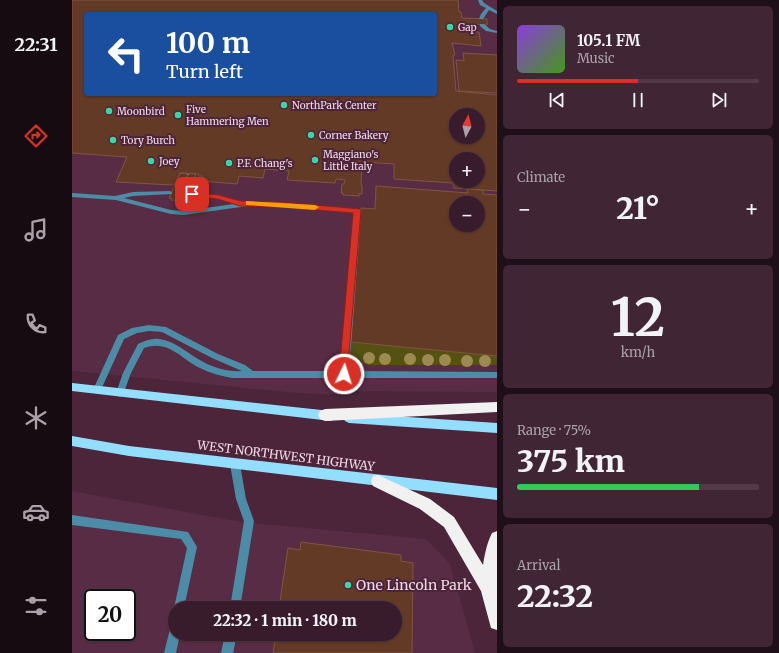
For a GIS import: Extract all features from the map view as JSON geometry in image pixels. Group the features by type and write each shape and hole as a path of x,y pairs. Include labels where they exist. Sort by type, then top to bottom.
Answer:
{"highway":[{"path":"325,415 497,407"},
{"path":"378,481 425,504 449,522 488,588 497,622"},
{"path":"488,588 493,550 497,538"}],"main road":[{"path":"72,387 396,422 497,428"},
{"name":"WEST NORTHWEST HIGHWAY","path":"72,441 130,451 497,494"}],"lane":[{"path":"480,0 482,4 497,13"},
{"path":"481,18 482,14 489,8"},
{"path":"482,25 488,30 497,32"},
{"path":"116,198 133,194 170,193"},
{"path":"192,194 218,197 232,200 240,204"},
{"path":"72,195 116,198 171,212 184,213 240,204 282,204 358,211 344,374"},
{"path":"97,390 121,337 135,330 150,328 163,329 216,356 242,367 251,374"},
{"path":"120,392 127,373 141,346 154,341 163,342 173,347 202,365 240,376 251,374 497,375"},
{"path":"235,464 241,499 249,521 236,601"},
{"path":"72,520 184,535 192,547 180,601"},
{"path":"170,653 172,641"},
{"path":"227,653 230,641"}],"path":[{"path":"180,193 188,174"}],"shaded area":[{"path":"72,0 497,0 497,392 348,391 346,395 298,393 72,371"},
{"path":"351,342 497,356 497,365 367,365 356,361 350,354"},
{"path":"72,491 241,522 426,539 450,564 475,653 72,653"}],"building":[{"name":"NorthPark Center","path":"72,0 458,0 459,12 461,12 462,18 487,19 487,25 462,23 466,24 466,26 470,26 470,29 474,29 475,32 479,32 481,46 452,43 455,55 453,55 456,91 497,95 497,191 454,188 485,188 485,152 449,152 449,183 394,179 394,164 362,162 362,194 359,194 359,196 343,195 343,193 341,193 342,184 344,184 345,180 336,179 335,183 287,180 289,171 265,169 263,178 239,176 237,184 201,181 203,176 198,176 199,174 180,173 176,183 172,185 116,182 127,157 72,153"},
{"path":"463,53 497,55 497,93 459,91 456,60 464,61"},
{"path":"180,173 196,174 191,189 194,189 190,199 187,201 171,200 171,198 169,198"},
{"path":"376,186 468,193 467,189 483,190 483,194 497,195 497,356 351,342 361,208 375,209"},
{"name":"One Lincoln Park","path":"301,542 401,555 401,561 413,563 412,653 273,653 275,641 402,641 402,601 280,601 288,548 300,550"}],"slow traffic":[{"path":"249,203 315,207"}],"place":[{"name":"Gap","path":"450,27"},
{"name":"NorthPark Center","path":"284,105"},
{"name":"Moonbird","path":"109,111"},
{"name":"Five Hammering Men","path":"178,115"},
{"name":"Corner Bakery","path":"311,135"},
{"name":"Tory Burch","path":"113,140"},
{"name":"Maggiano's Little Italy","path":"315,160"},
{"name":"Joey","path":"151,161"},
{"name":"P.F. Chang's","path":"229,163"},
{"name":"One Lincoln Park","path":"348,585"}],"route":[{"path":"192,194 218,197 232,200 240,204 282,204 358,211 344,374"}]}
